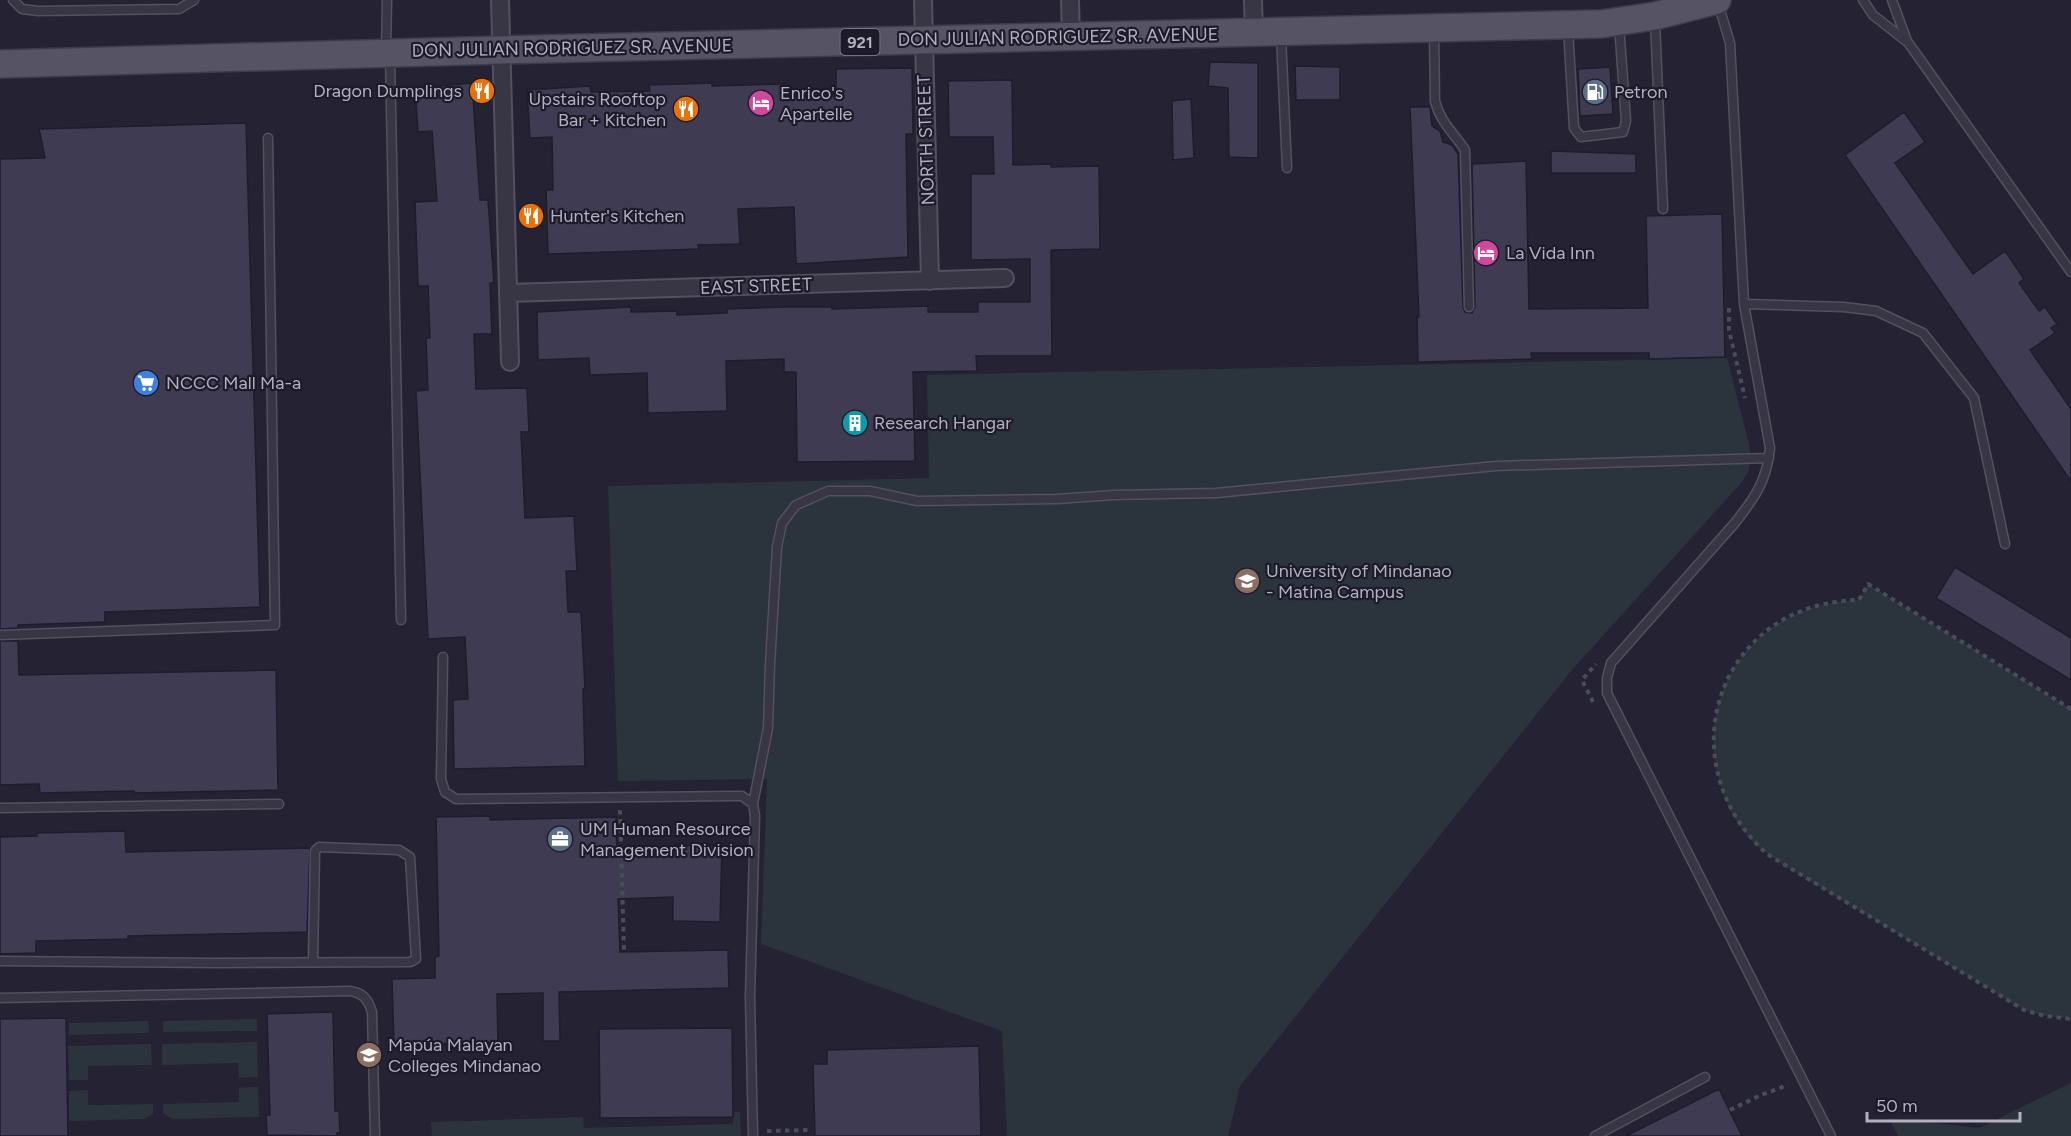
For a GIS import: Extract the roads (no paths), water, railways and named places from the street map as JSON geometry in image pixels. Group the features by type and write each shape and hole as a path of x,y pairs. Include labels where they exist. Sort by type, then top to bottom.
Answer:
{"main road":[{"name":"DON JULIAN RODRIGUEZ SR. AVENUE","path":"0,64 1568,25 1618,22 1655,16 1717,0"}],"street":[{"path":"500,0 510,362"},
{"name":"NORTH STREET","path":"923,0 930,281"},
{"path":"1070,0 1071,37"},
{"path":"1253,0 1254,33"},
{"name":"EAST STREET","path":"508,293 1005,278"}],"lane":[{"path":"13,0 22,9 38,11 179,9 194,0"},
{"path":"387,0 400,620"},
{"path":"1717,0 1730,43 1744,304 1770,448 1769,458 1764,480 1740,517 1611,663 1607,678 1607,693 1831,1136"},
{"path":"1863,0 1873,15 1907,41"},
{"path":"1892,0 1907,41 2071,272"},
{"path":"1655,16 1662,208"},
{"path":"1568,25 1574,128 1581,136 1623,132 1626,121 1618,22"},
{"path":"1434,28 1435,101 1438,112 1448,129 1465,150 1469,307"},
{"path":"1280,33 1287,168"},
{"path":"0,634 275,625 268,138"},
{"path":"1744,304 1844,307 1876,311 1923,333 1974,398 2005,544"},
{"path":"753,1134 750,996 755,816 753,804 768,728 777,547 782,523 796,505 828,491 870,492 917,501 1056,499 1114,495 1216,493 1496,466 1769,458"},
{"path":"443,657 441,779 445,792 456,799 742,796 753,804"},
{"path":"0,808 279,804"},
{"path":"0,961 313,962 410,962 416,959 410,857 399,850 319,847 315,851 313,962"},
{"path":"0,998 339,991 360,993 369,1002 372,1012 375,1136"},
{"path":"1595,1136 1705,1077"}],"place":[{"name":"Dragon Dumplings","path":"482,91"},
{"name":"Petron","path":"1595,92"},
{"name":"Enrico's Apartelle","path":"761,103"},
{"name":"Upstairs Rooftop Bar + Kitchen","path":"686,109"},
{"name":"Hunter's Kitchen","path":"531,216"},
{"name":"La Vida Inn","path":"1486,253"},
{"name":"NCCC Mall Ma-a","path":"146,383"},
{"name":"Research Hangar","path":"855,423"},
{"name":"University of Mindanao - Matina Campus","path":"1247,581"},
{"name":"UM Human Resource Management Division","path":"560,839"},
{"name":"Mapúa Malayan Colleges Mindanao","path":"369,1055"}]}
